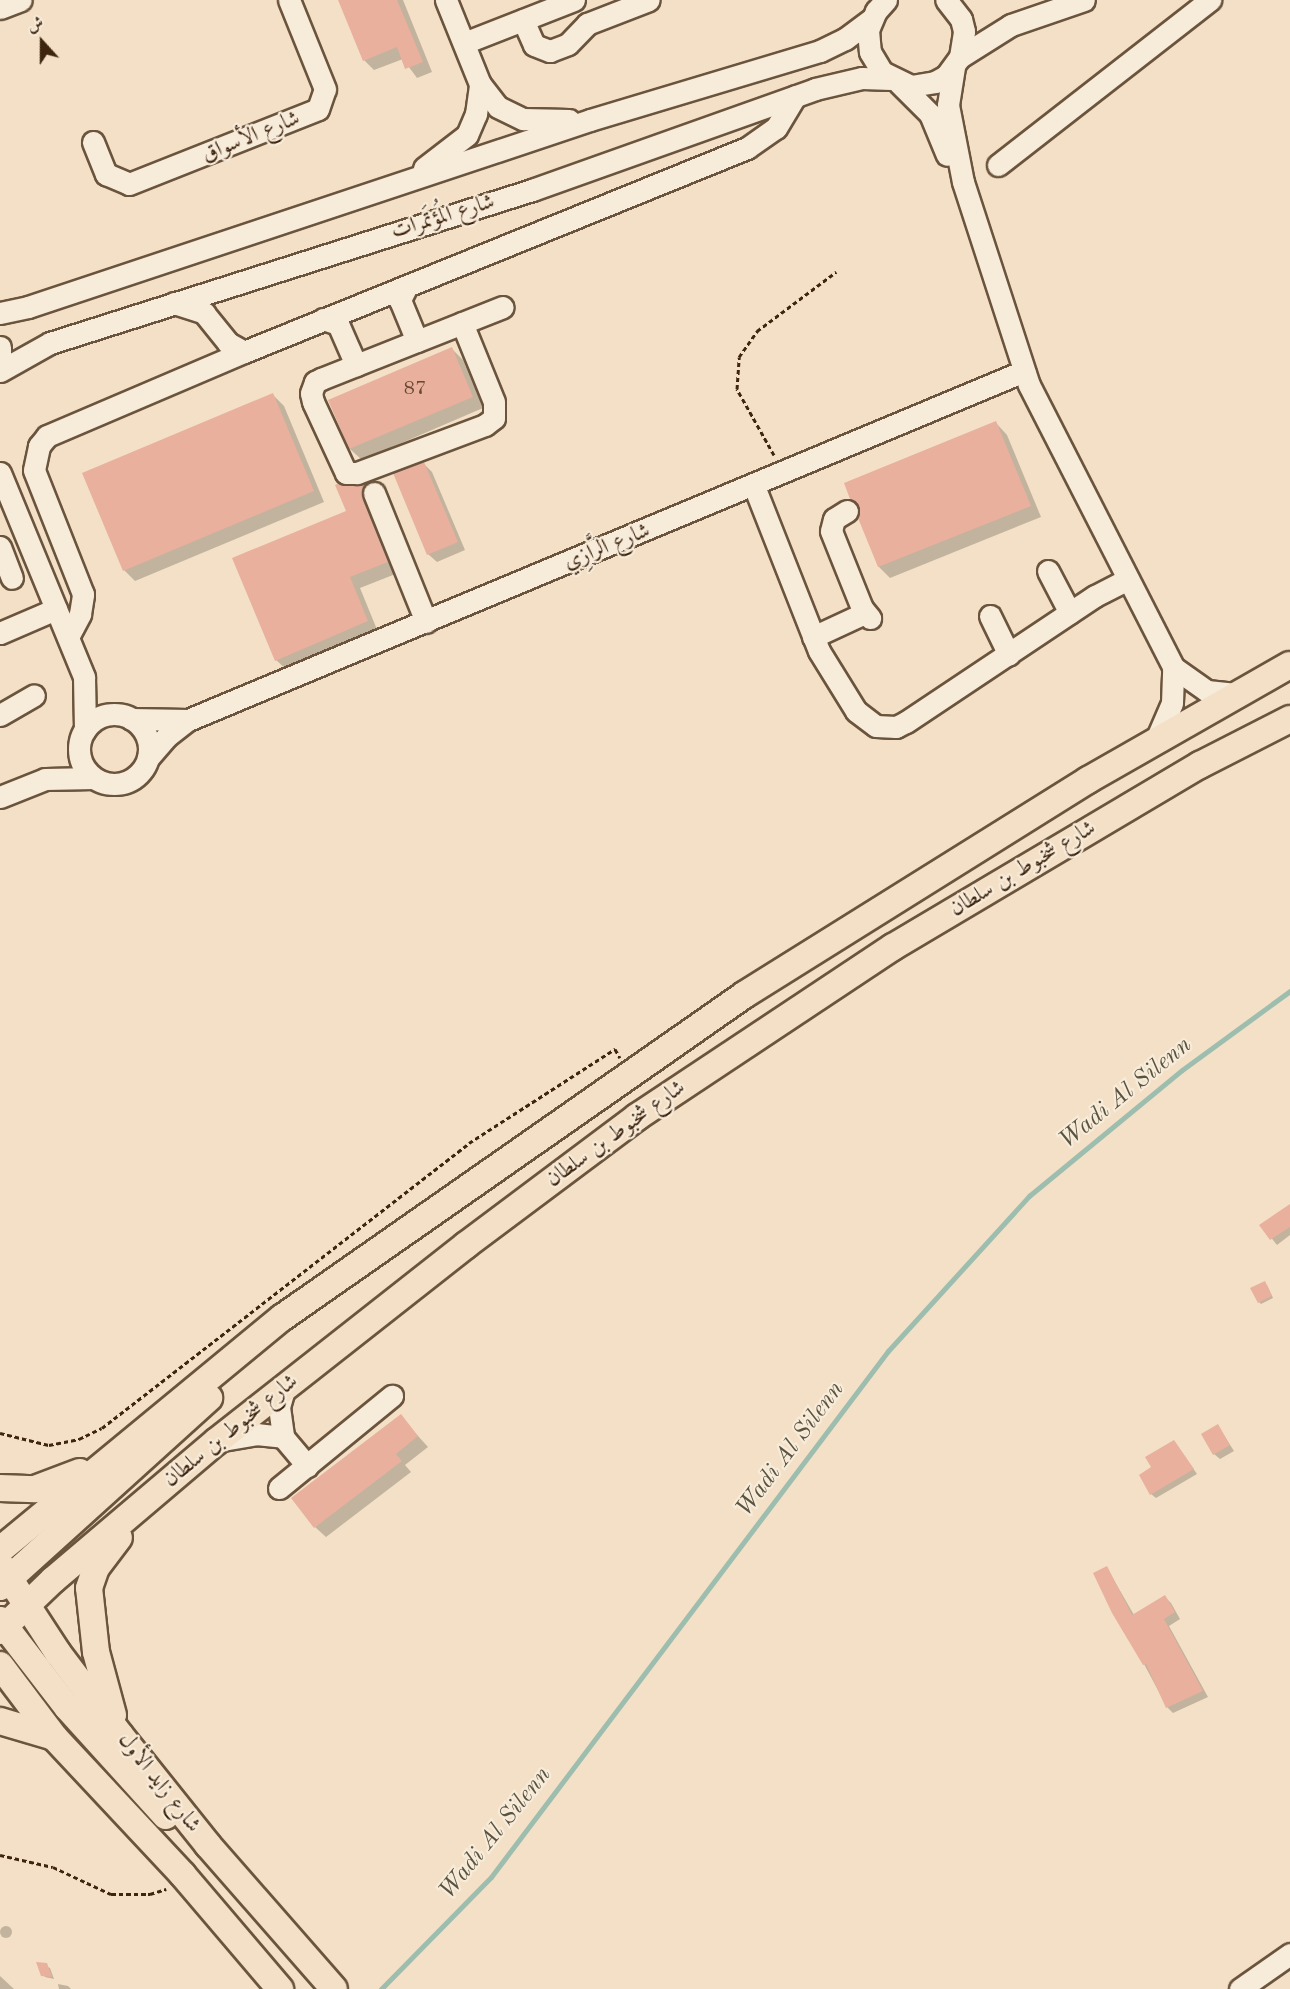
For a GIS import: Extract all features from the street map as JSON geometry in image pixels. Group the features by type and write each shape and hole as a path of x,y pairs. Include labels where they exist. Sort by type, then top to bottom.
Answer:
{"main road":[{"name":"شارع شخبوط بن سلطان","path":"0,1550 283,1317 744,994 1156,740 1290,665"},
{"name":"شارع شخبوط بن سلطان","path":"2,1626 217,1441 583,1156 747,1041 1084,832 1200,765 1290,719"},
{"path":"26,1606 2,1581 193,1413 240,1368 283,1317"},
{"path":"0,1488 34,1489 110,1459"},
{"path":"120,1735 96,1652 89,1588 96,1568 152,1495"},
{"name":"شارع زايد الأول","path":"26,1606 120,1735 208,1845 334,1989"},
{"path":"2,1626 67,1707 157,1807 186,1833 208,1845"},
{"name":"شارع زايد الأول","path":"0,1665 56,1738 183,1875 280,1989"},
{"path":"0,1721 56,1738"}],"street":[{"path":"0,8 21,0"},
{"name":"شارع الأسواق","path":"93,142 106,174 129,184 318,109 325,89 289,0"},
{"path":"446,0 480,84 498,107 514,117 533,121 590,120"},
{"path":"464,43 574,0"},
{"path":"523,20 534,45 550,51 568,44 586,24 649,0"},
{"path":"946,0 961,19 964,31 948,105 963,170 963,182 1024,371 1173,667 1207,691 1236,694"},
{"path":"957,62 1011,25 1084,0"},
{"path":"998,165 1202,3"},
{"path":"878,7 870,52 895,81 930,114 955,177 963,182"},
{"name":"شارع المُؤتَمرات","path":"0,313 28,307 590,120 820,51 845,39 878,7"},
{"name":"شارع المُؤتَمرات","path":"0,371 50,343 532,190 795,96 848,80 895,81 923,86 946,76 957,62"},
{"path":"400,184 466,135 476,114 480,84"},
{"path":"68,637 80,614 84,594 34,470 39,446 57,429 747,148 776,128 795,96"},
{"path":"406,286 400,300 417,341"},
{"path":"174,303 204,313 228,343 244,352"},
{"path":"462,323 494,402 494,418 485,425 351,474 339,465 311,393 321,379 462,323 503,308"},
{"path":"323,320 338,324 356,365"},
{"path":"0,347 0,364"},
{"name":"شارع الرَّازِي","path":"148,758 166,737 188,720 754,486 1024,371"},
{"path":"0,473 84,677 81,763 94,778"},
{"path":"754,486 813,636 856,711 868,722 885,728 906,722 1070,613 1128,579"},
{"path":"374,493 426,622"},
{"path":"813,636 868,615 831,531 834,519 847,511"},
{"path":"0,547 12,578"},
{"path":"1048,571 1070,613"},
{"path":"0,633 56,609"},
{"path":"990,616 1009,655"},
{"path":"1156,740 1172,704 1173,667"},
{"path":"0,797 45,779 94,778 110,784 126,782 140,773 148,758 144,731 84,677"},
{"path":"0,715 34,695"},
{"path":"45,779 101,717 127,717"},
{"name":"شارع الرَّازِي","path":"127,717 188,720"},
{"path":"285,1386 279,1417 283,1437 307,1466"},
{"path":"279,1488 392,1396"},
{"path":"217,1441 249,1434 283,1437"},
{"path":"1240,1989 1290,1954"}],"path":[{"path":"784,473 741,399 736,378 739,357 758,331 836,272"},
{"path":"0,1433 49,1445 79,1439 102,1428 469,1143 615,1048 630,1075"},
{"path":"0,1855 37,1861 111,1894 160,1892 183,1875"}],"building":[{"path":"338,0 397,0 423,62 405,69 397,47 363,61"},
{"path":"452,347 473,397 349,449 328,400"},
{"path":"273,393 314,491 123,571 82,473"},
{"path":"996,421 1031,506 878,567 858,518 858,505 850,499 844,483"},
{"path":"424,462 458,542 427,555 393,473"},
{"path":"339,483 364,484 362,498 388,562 350,577 368,621 275,661 232,558 346,511 335,485"},
{"path":"1290,1204 1290,1227 1270,1240 1259,1225"},
{"path":"1265,1281 1272,1296 1258,1303 1250,1288"},
{"path":"401,1414 418,1436 396,1454 402,1461 314,1528 291,1498"},
{"path":"1218,1424 1230,1445 1213,1455 1201,1434"},
{"path":"1174,1440 1194,1469 1150,1495 1139,1475 1151,1467 1145,1457"},
{"path":"1107,1566 1132,1615 1165,1595 1175,1612 1164,1619 1203,1691 1166,1708 1146,1664 1143,1665 1112,1613 1093,1573"},
{"path":"36,1962 47,1963 52,1977 41,1976"}],"waterway":[{"name":"Wadi Al Silenn","path":"381,1989 491,1877 888,1351 1029,1196 1182,1070 1290,991"}]}
